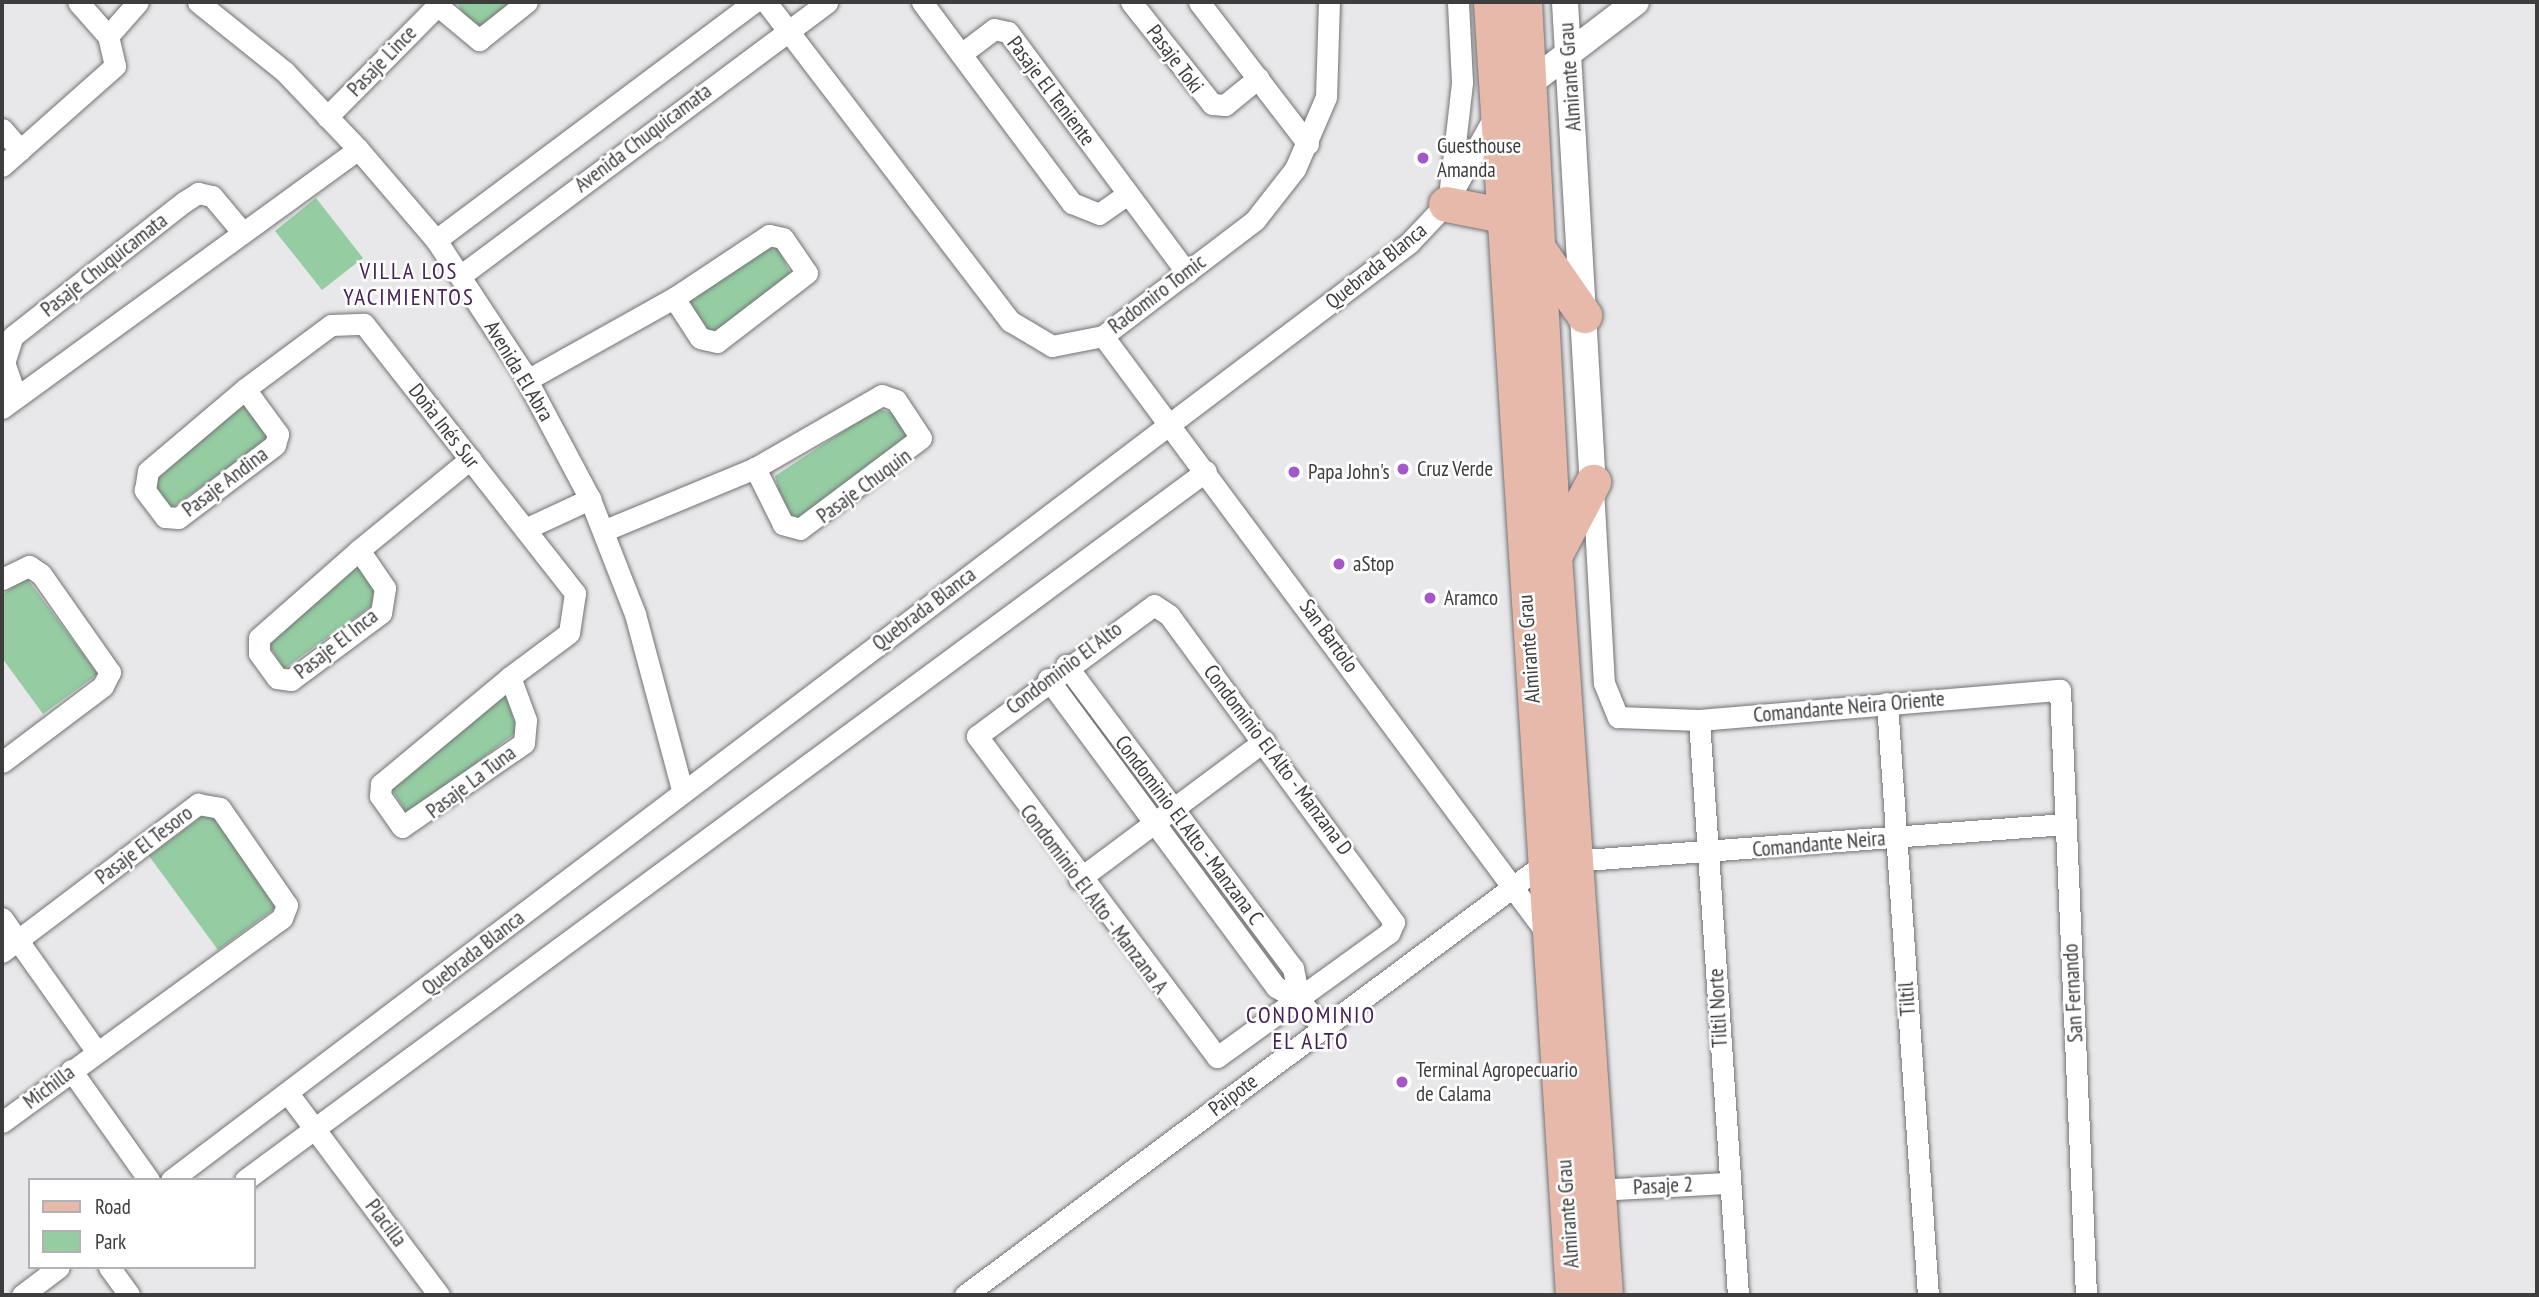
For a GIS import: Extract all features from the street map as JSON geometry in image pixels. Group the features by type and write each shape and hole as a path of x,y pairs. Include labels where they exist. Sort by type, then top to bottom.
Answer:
{"main road":[{"name":"Almirante Grau","path":"1492,2 1502,215 1559,860 1598,1190 1605,1295"},
{"name":"Almirante Grau","path":"1524,2 1554,556 1559,860 1551,940 1573,1295"},
{"path":"1446,204 1502,215"},
{"path":"1537,247 1584,315"},
{"path":"1554,556 1592,482"}],"street":[{"path":"78,2 112,45"},
{"path":"2,166 110,76 112,45 138,2"},
{"name":"Avenida El Abra","path":"198,2 285,72 358,149 436,240 527,380 590,499 635,614 682,789"},
{"name":"Pasaje Lince","path":"327,117 439,3 479,40 527,2"},
{"name":"Avenida Chuquicamata","path":"436,240 754,2"},
{"name":"Radomiro Tomic","path":"766,2 1010,321 1052,346 1103,336 1255,219 1308,144 1326,97 1329,2"},
{"name":"Avenida Chuquicamata","path":"460,276 787,29 827,2"},
{"path":"922,2 1072,203 1099,214 1128,194"},
{"name":"Pasaje Toki","path":"1131,2 1212,104 1225,104 1258,78"},
{"path":"1199,2 1308,144"},
{"path":"1446,204 1461,82 1458,2"},
{"name":"Almirante Grau","path":"1565,2 1604,683 1618,717 1638,722"},
{"name":"Quebrada Blanca","path":"174,1178 290,1096 682,789 1172,425 1398,251 1446,204 1497,110 1529,81 1636,2"},
{"name":"Pasaje El Teniente","path":"961,54 994,29 1008,33 1187,273"},
{"path":"2,130 20,150"},
{"name":"Pasaje Chuquicamata","path":"243,233 212,195 198,193 184,202 13,336 4,363 9,403 243,233 358,149"},
{"path":"527,380 674,298 769,235 783,238 807,273 717,342 700,338 674,298"},
{"name":"Pasaje Andina","path":"246,389 278,434 275,445 178,518 165,517 145,490 148,471 246,389 331,325 363,324"},
{"name":"Doña Inés Sur","path":"363,324 575,593"},
{"name":"San Bartolo","path":"1103,336 1172,425 1551,940"},
{"name":"Pasaje Chuquin","path":"603,531 755,468 882,396 896,400 921,438 800,529 783,524 755,468"},
{"name":"Pasaje El Inca","path":"359,550 385,588 381,613 291,680 277,678 259,653 259,638 359,550 470,459"},
{"path":"248,1178 1206,471"},
{"path":"525,529 590,499"},
{"path":"2,579 29,566 41,573 110,672 103,686 2,762"},
{"name":"Pasaje La Tuna","path":"510,677 526,720 524,743 402,827 380,796 381,784 510,677 569,633 575,593"},
{"name":"Condominio El Alto","path":"977,736 1066,665 1154,605"},
{"name":"Condominio El Alto - Manzana D","path":"1154,605 1169,615 1264,741 1394,922 1389,933 1300,1000"},
{"name":"Condominio El Alto - Manzana C","path":"1066,665 1293,968 1300,1000"},
{"path":"1048,679 1276,987 1300,1000 1322,1028"},
{"name":"Comandante Neira Oriente","path":"1638,722 1699,720 2060,690"},
{"name":"San Fernando","path":"2060,690 2086,1295"},
{"name":"Tiltil","path":"1887,703 1928,1295"},
{"name":"Tiltil Norte","path":"1699,720 1738,1295"},
{"name":"Condominio El Alto - Manzana A","path":"977,736 1079,879 1217,1057 1300,1000"},
{"path":"1079,879 1264,741"},
{"name":"Pasaje El Tesoro","path":"9,946 198,804 220,808 282,892 287,905 282,918 96,1051"},
{"name":"Comandante Neira","path":"1559,860 1709,853 2065,824"},
{"name":"Paipote","path":"965,1295 1512,887 1559,860"},
{"path":"2,918 9,946 96,1051"},
{"name":"Michilla","path":"2,1122 96,1051"},
{"path":"71,1070 148,1178"},
{"name":"Placilla","path":"290,1096 439,1295"},
{"name":"Pasaje 2","path":"1598,1190 1729,1183"},
{"path":"22,1295 56,1269"},
{"path":"117,1270 129,1295"}],"green space":[{"path":"457,2 515,2 488,26 470,26"},
{"path":"316,198 363,258 322,290 275,231"},
{"path":"778,248 792,277 714,332 702,330 687,304 763,249"},
{"path":"244,402 268,439 170,509 153,483"},
{"path":"877,409 893,413 909,440 801,520 783,511 775,476"},
{"path":"357,561 382,598 284,669 267,642"},
{"path":"26,577 98,674 43,714 2,658 2,595"},
{"path":"504,689 518,731 408,815 391,788"},
{"path":"209,811 278,906 218,950 149,856"}],"place":[{"name":"Guesthouse Amanda","path":"1423,158"},
{"name":"Cruz Verde","path":"1403,469"},
{"name":"Papa John's","path":"1294,472"},
{"name":"aStop","path":"1339,564"},
{"name":"Aramco","path":"1430,598"},
{"name":"Terminal Agropecuario de Calama","path":"1402,1082"}],"district":[{"name":"VILLA LOS YACIMIENTOS","path":"409,284"},
{"name":"CONDOMINIO EL ALTO","path":"1311,1028"}]}
